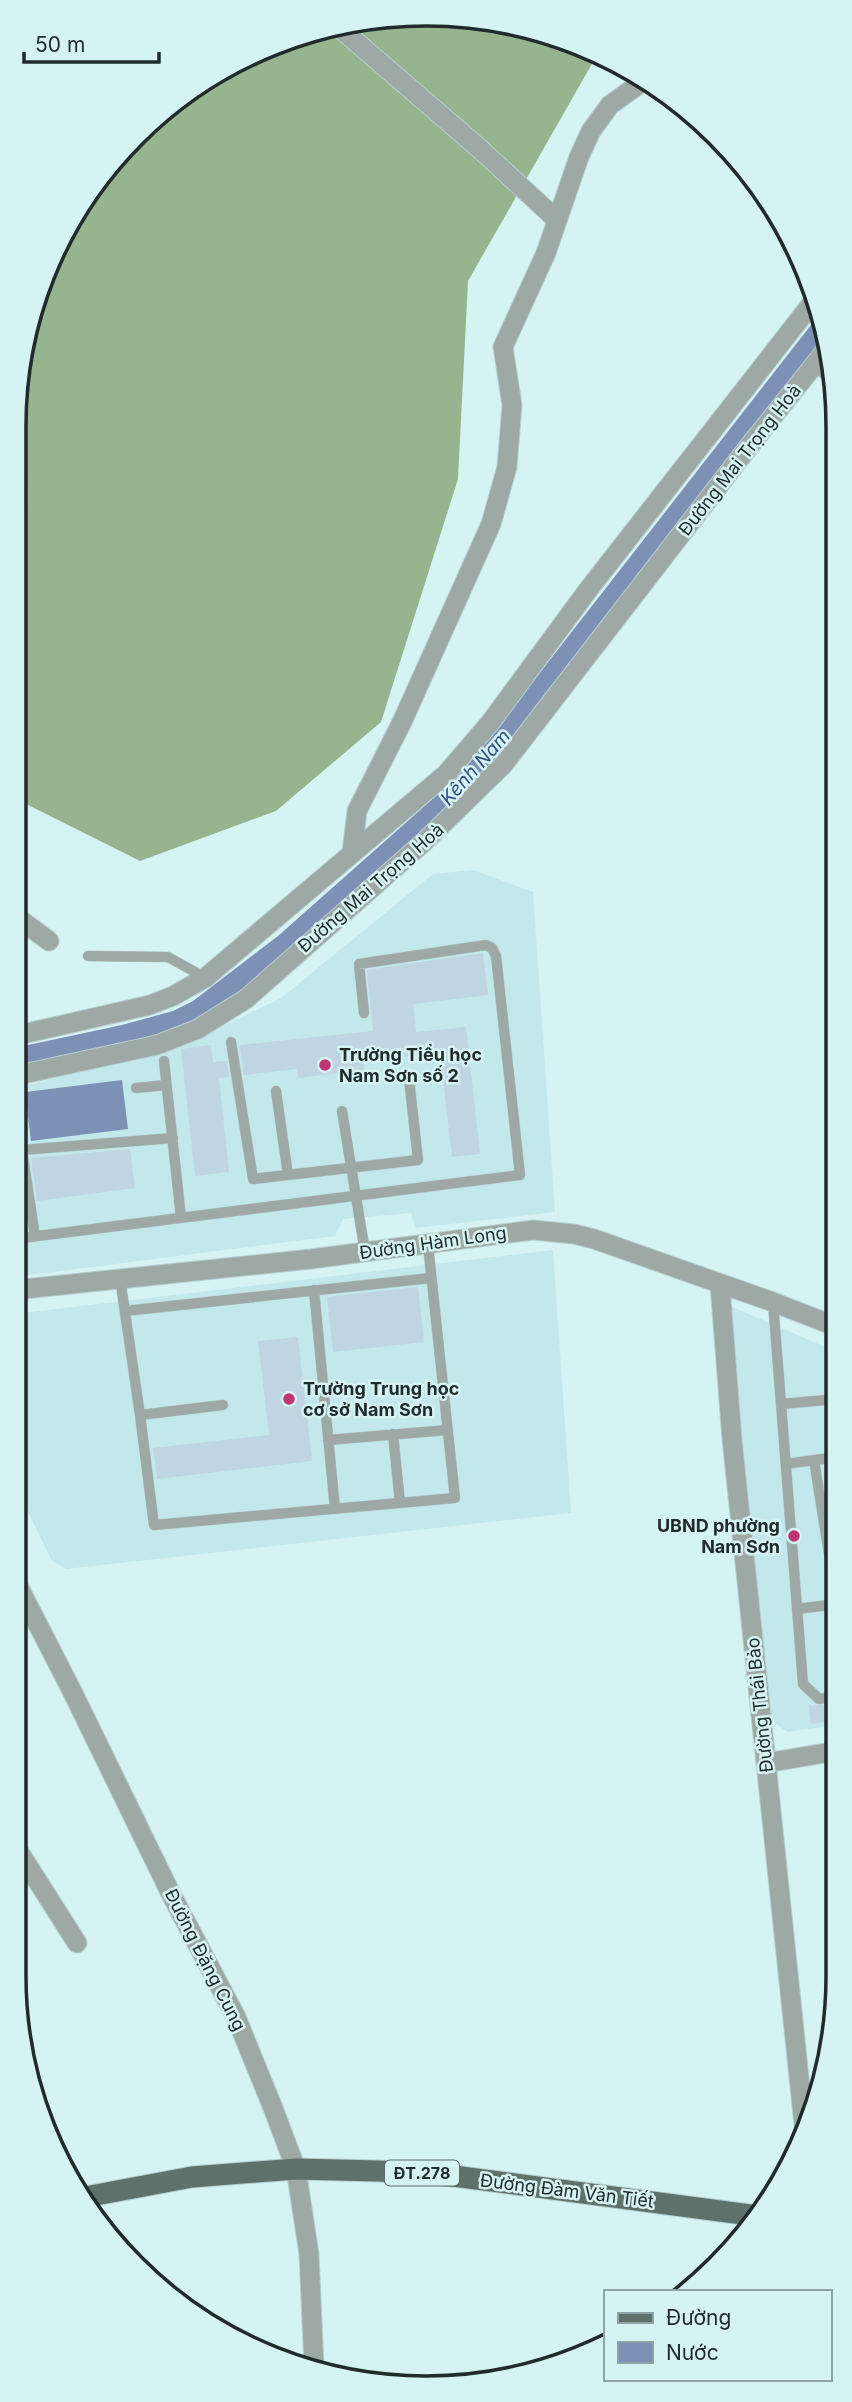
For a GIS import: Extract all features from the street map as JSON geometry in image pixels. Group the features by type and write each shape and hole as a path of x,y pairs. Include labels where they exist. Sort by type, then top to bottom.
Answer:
{"main road":[{"name":"Đường Đàm Văn Tiết","path":"93,2196 192,2178 296,2169 438,2174 746,2214"}],"street":[{"path":"347,34 480,149 557,220"},
{"path":"352,852 356,810 402,722 491,524 507,467 512,405 503,347 546,253 579,157 591,131 610,105 636,86"},
{"path":"26,1033 150,1005 205,978 446,775 808,308"},
{"name":"Đường Mai Trọng Hoà","path":"26,1073 157,1045 198,1029 246,999 424,842 503,765 820,359"},
{"path":"26,924 49,940"},
{"name":"Đường Hàm Long","path":"26,1289 428,1245 533,1230 594,1239 826,1323"},
{"name":"Đường Thái Bảo","path":"720,1285 732,1439 802,2110"},
{"name":"Đường Đặng Cung","path":"26,1602 171,1894 236,2017 296,2169 309,2254 314,2359"},
{"path":"766,1763 826,1753"},
{"path":"26,1863 77,1943"}],"lane":[{"path":"26,1237 520,1175 496,956 492,948 486,945 359,964 364,1013"},
{"path":"88,956 169,957 205,978"},
{"path":"231,1042 253,1179 418,1160 409,1080"},
{"path":"164,1061 181,1218"},
{"path":"136,1088 166,1085"},
{"path":"276,1091 288,1175"},
{"path":"342,1111 365,1252"},
{"path":"26,1150 173,1138"},
{"path":"26,1179 34,1236"},
{"path":"120,1278 154,1525 455,1498 428,1245"},
{"path":"125,1311 431,1278"},
{"path":"314,1290 335,1509"},
{"path":"773,1302 803,1684 819,1699 826,1698"},
{"path":"781,1404 826,1400"},
{"path":"140,1415 223,1405"},
{"path":"328,1440 448,1430"},
{"path":"393,1434 400,1503"},
{"path":"786,1464 826,1458"},
{"path":"814,1460 826,1535"},
{"path":"797,1609 826,1605"}],"shaded area":[{"name":"Trường Tiểu học Nam Sơn số 2","path":"473,870 533,892 555,1212 416,1228 411,1213 343,1219 335,1236 26,1275 26,1086 195,1040 281,998 433,874"},
{"name":"Trường Trung học cơ sở Nam Sơn","path":"553,1250 571,1513 66,1569 52,1561 26,1508 26,1313"},
{"name":"UBND phường Nam Sơn","path":"728,1305 826,1347 826,1727 787,1732 770,1719"}],"green space":[{"path":"452,27 529,40 593,63 468,281 458,479 381,722 276,811 140,861 26,804 27,400 34,348 47,298 67,249 80,226 125,162 162,125 226,80 249,67 298,47 374,30"}],"water":[{"name":"Kênh Nam","path":"812,324 818,347 479,780 240,994 202,1018 160,1036 26,1064 26,1045 122,1025 173,1011 193,1001 278,936 464,770"},
{"path":"122,1080 128,1129 31,1141 26,1092"}],"building":[{"path":"483,953 488,995 413,1004 416,1032 466,1027 480,1154 452,1157 440,1053 364,1061 364,1070 298,1078 297,1069 244,1075 240,1045 373,1031 367,970"},
{"path":"211,1045 213,1062 227,1061 229,1077 219,1078 229,1172 195,1176 181,1049"},
{"path":"130,1149 135,1188 37,1201 31,1158"},
{"path":"418,1287 424,1342 333,1352 327,1297"},
{"path":"298,1337 312,1461 157,1479 153,1448 269,1435 258,1341"},
{"path":"826,1704 826,1722 811,1724 809,1706"}],"place":[{"name":"Trường Tiểu học Nam Sơn số 2","path":"325,1065"},
{"name":"Trường Trung học cơ sở Nam Sơn","path":"289,1399"},
{"name":"UBND phường Nam Sơn","path":"794,1536"}]}
